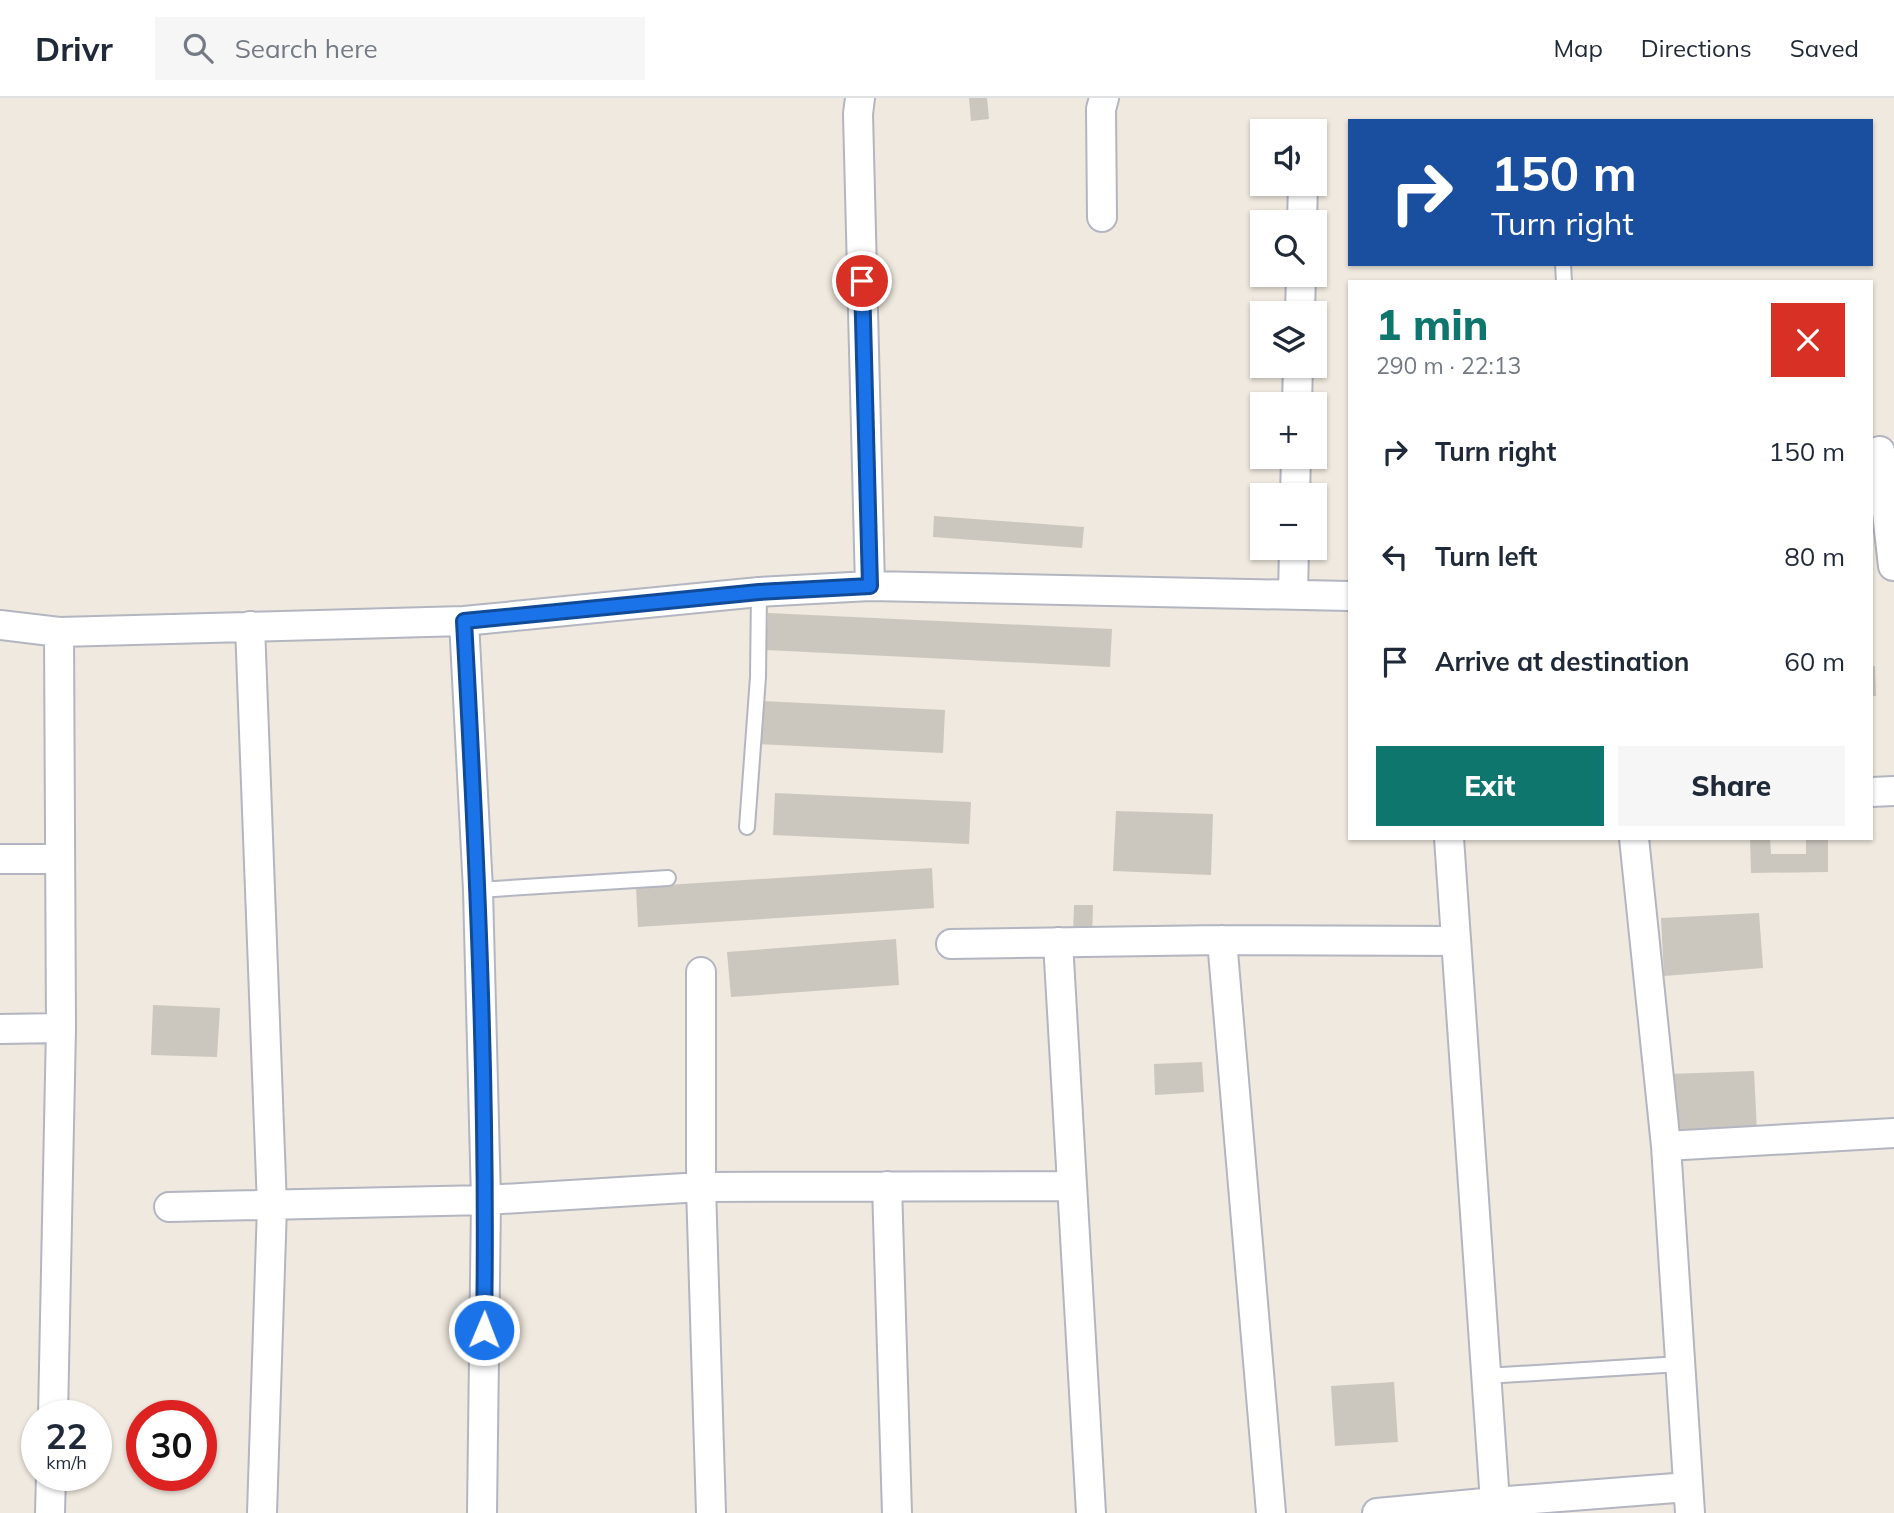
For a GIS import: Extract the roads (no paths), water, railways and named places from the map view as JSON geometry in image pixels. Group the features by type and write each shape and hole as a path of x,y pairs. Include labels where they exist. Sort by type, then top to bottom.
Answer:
{"street":[{"path":"860,98 858,114 870,586"},
{"path":"1102,217 1101,109 1104,98"},
{"path":"1873,568 1894,566 1880,451"},
{"path":"1293,594 1294,560"},
{"path":"0,625 59,632 464,621 759,592 870,586 1348,596"},
{"path":"464,621 478,890 486,1200 482,1513"},
{"path":"250,626 272,1206 262,1513"},
{"path":"52,1400 61,1028 58,859 59,632"},
{"path":"1873,792 1894,790"},
{"path":"1449,840 1493,1507"},
{"path":"1377,1513 1689,1500 1666,1146 1634,840"},
{"path":"0,859 58,859"},
{"path":"951,944 1222,940 1456,941"},
{"path":"1222,940 1271,1513"},
{"path":"1058,942 1091,1513"},
{"path":"701,972 701,1187 711,1513"},
{"path":"0,1028 61,1028"},
{"path":"1666,1146 1894,1133"},
{"path":"887,1186 897,1513"},
{"path":"169,1207 486,1200 701,1187 1072,1186"},
{"path":"50,1513 51,1491"}],"lane":[{"path":"747,827 758,677 759,592"},
{"path":"478,890 668,878"},
{"path":"1486,1376 1681,1364"}]}
